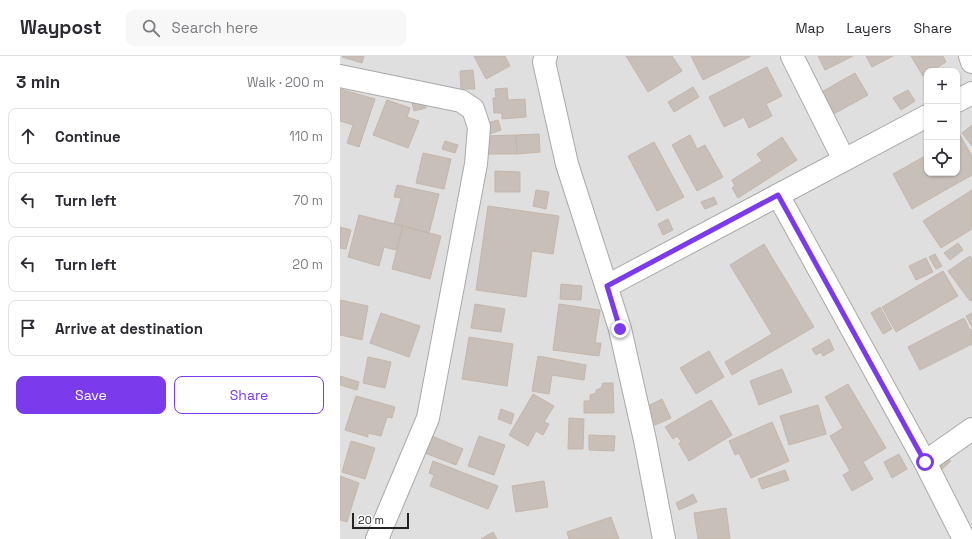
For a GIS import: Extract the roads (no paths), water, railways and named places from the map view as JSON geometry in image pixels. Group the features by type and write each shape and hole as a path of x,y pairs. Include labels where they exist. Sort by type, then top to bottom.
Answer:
{"street":[{"path":"546,56 544,62 567,164 620,329 645,440 664,539"},
{"path":"792,56 844,160"},
{"path":"970,56 972,62"},
{"path":"340,76 461,101 473,109 479,127 476,164 428,418 377,539"},
{"path":"960,99 972,93"},
{"path":"607,286 924,118"},
{"path":"778,195 925,462 964,539"},
{"path":"925,462 972,429"}]}
